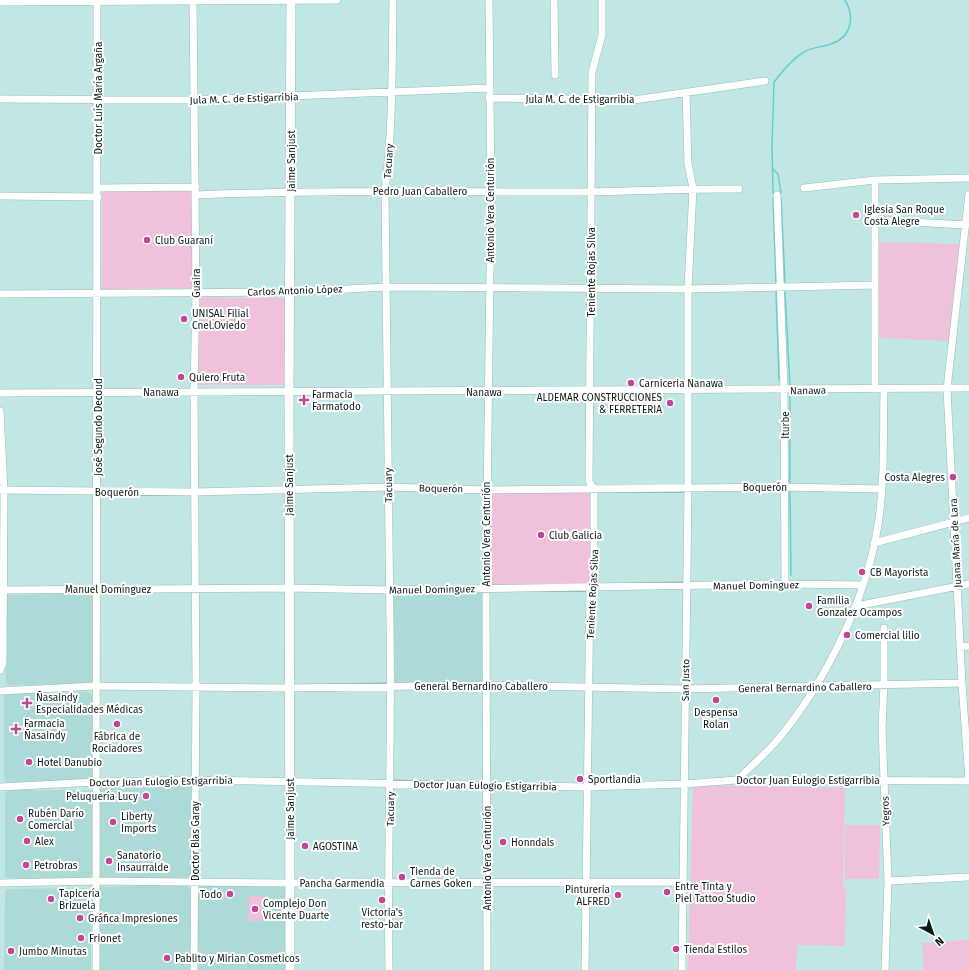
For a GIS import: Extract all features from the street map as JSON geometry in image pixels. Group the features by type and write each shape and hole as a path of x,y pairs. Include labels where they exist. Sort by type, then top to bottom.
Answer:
{"main road":[{"name":"Jaime Sanjust","path":"290,970 289,392 291,1"}],"street":[{"path":"0,2 337,0"},
{"name":"Tacuary","path":"389,970 388,883 390,686 385,191 389,163 392,92 392,0"},
{"name":"Antonio Vera Centurión","path":"487,970 488,685 486,490 491,192 489,0"},
{"path":"554,0 555,75"},
{"name":"Teniente Rojas Silva","path":"585,970 586,787 590,588 594,578 594,489 589,481 592,72 602,35 602,0"},
{"name":"Doctor Luís María Argaña","path":"97,1 98,197"},
{"name":"Guaira","path":"194,1 196,191 194,392 196,687"},
{"name":"Jula M. C. de Estigarribia","path":"489,98 634,100 765,81"},
{"name":"Jula M. C. de Estigarribia","path":"0,99 195,100 489,88"},
{"name":"San Justo","path":"682,970 688,488 688,289 693,188 688,164 686,92"},
{"path":"804,188 875,180 969,178"},
{"path":"875,180 875,389"},
{"name":"Pedro Juan Caballero","path":"98,188 196,191 491,192 592,192 693,188 739,189"},
{"name":"Juana María de Lara","path":"969,194 966,225 966,257 947,389 962,683 966,710 969,781"},
{"name":"Iturbe","path":"777,195 784,390 785,584"},
{"path":"0,196 98,197"},
{"name":"José Segundo Decoud","path":"96,970 98,197"},
{"path":"874,220 966,225"},
{"name":"Carlos Antonio López","path":"0,294 290,292 386,287 688,289 875,285"},
{"name":"Nanawa","path":"0,392 590,392 969,388"},
{"path":"737,780 773,744 816,687 856,606 874,543 881,489 884,389"},
{"path":"0,411 3,663 0,670"},
{"name":"Boquerón","path":"2,490 194,492 388,487 486,490 785,487 881,489"},
{"path":"874,543 969,518"},
{"name":"Manuel Domínguez","path":"1,590 290,588 389,590 785,584 863,585"},
{"path":"856,606 969,584"},
{"name":"Yegros","path":"884,628 882,728 888,881 886,970"},
{"path":"960,647 969,646"},
{"name":"General Bernardino Caballero","path":"0,691 96,686 290,688 488,685 685,689 962,683"},
{"name":"Doctor Blas Garay","path":"194,970 196,687"},
{"name":"Doctor Juan Eulogio Estigarribia","path":"0,787 96,782 195,780 586,787 684,784 737,780 969,781"},
{"path":"888,881 969,877"},
{"name":"Pancha Garmendia","path":"0,883 96,880 290,883 684,882"}],"shaded area":[{"name":"Club Guaraní","path":"192,190 193,288 102,289 102,192"},
{"path":"878,242 959,244 949,341 877,338"},
{"path":"200,298 284,298 284,385 198,385"},
{"name":"Club Galicia","path":"592,492 592,578 589,585 490,585 490,493"},
{"path":"483,591 482,681 395,683 393,592"},
{"path":"90,593 92,596 93,682 89,684 8,685 6,682 4,599 6,595"},
{"path":"88,692 92,696 92,779 88,781 6,782 4,778 4,695 7,693"},
{"path":"190,784 192,788 192,876 188,878 100,877 100,786"},
{"path":"693,785 845,788 843,889 846,889 845,946 797,945 796,970 688,970"},
{"path":"9,790 89,790 92,792 92,874 90,878 8,878 5,876 5,794"},
{"path":"845,825 880,825 879,879 845,879"},
{"path":"186,885 190,889 191,970 100,970 99,890 101,887"},
{"path":"200,886 285,886 287,888 287,970 197,970 198,890"},
{"path":"87,888 91,892 91,970 4,970 5,892 7,889"},
{"name":"Complejo Don Vicente Duarte","path":"249,896 262,896 262,921 248,921"},
{"path":"969,940 969,970 924,970 922,943"}],"waterway":[{"path":"773,193 772,146 774,82 800,54 810,49 831,44 843,37 850,26 851,20 845,0"},
{"path":"773,169 778,174 781,193"},
{"path":"773,198 776,283"},
{"path":"781,199 785,283"},
{"path":"776,292 779,380"},
{"path":"785,292 790,386"},
{"path":"790,394 790,483"},
{"path":"790,492 791,575"}],"place":[{"name":"Iglesia San Roque Costa Alegre","path":"856,215"},
{"name":"Club Guaraní","path":"147,240"},
{"name":"UNISAL Filial Cnel.Oviedo","path":"184,319"},
{"name":"Quiero Fruta","path":"181,377"},
{"name":"Carniceria Nanawa","path":"631,383"},
{"name":"Farmacia Farmatodo","path":"304,400"},
{"name":"ALDEMAR CONSTRUCCIONES & FERRETERIA","path":"670,403"},
{"name":"Costa Alegres","path":"953,477"},
{"name":"Club Galicia","path":"541,535"},
{"name":"CB Mayorista","path":"862,572"},
{"name":"Familia Gonzalez Ocampos","path":"809,606"},
{"name":"Comercial lilio","path":"847,635"},
{"name":"Despensa Rolan","path":"716,700"},
{"name":"Ñasaindy Especialidades Médicas","path":"27,703"},
{"name":"Fábrica de Rociadores","path":"117,724"},
{"name":"Farmacia Ñasaindy","path":"16,729"},
{"name":"Hotel Danubio","path":"29,762"},
{"name":"Sportlandia","path":"580,779"},
{"name":"Peluquería Lucy","path":"146,796"},
{"name":"Rubén Darío Comercial","path":"20,819"},
{"name":"Liberty Imports","path":"113,822"},
{"name":"Alex","path":"27,841"},
{"name":"Honndals","path":"503,842"},
{"name":"AGOSTINA","path":"305,846"},
{"name":"Sanatorio Insaurralde","path":"109,861"},
{"name":"Petrobras","path":"26,865"},
{"name":"Tienda de Carnes Goken","path":"402,877"},
{"name":"Entre Tinta y Piel Tattoo Studio","path":"667,892"},
{"name":"Todo","path":"230,894"},
{"name":"Pintureria ALFRED","path":"618,895"},
{"name":"Tapicería Brizuela","path":"51,899"},
{"name":"Victoria's resto-bar","path":"382,900"},
{"name":"Complejo Don Vicente Duarte","path":"255,909"},
{"name":"Gráfica Impresiones","path":"80,918"},
{"name":"Frionet","path":"81,938"},
{"name":"Tienda Estilos","path":"676,949"},
{"name":"Jumbo Minutas","path":"11,951"},
{"name":"Pablito y Mirian Cosmeticos","path":"167,958"}]}
